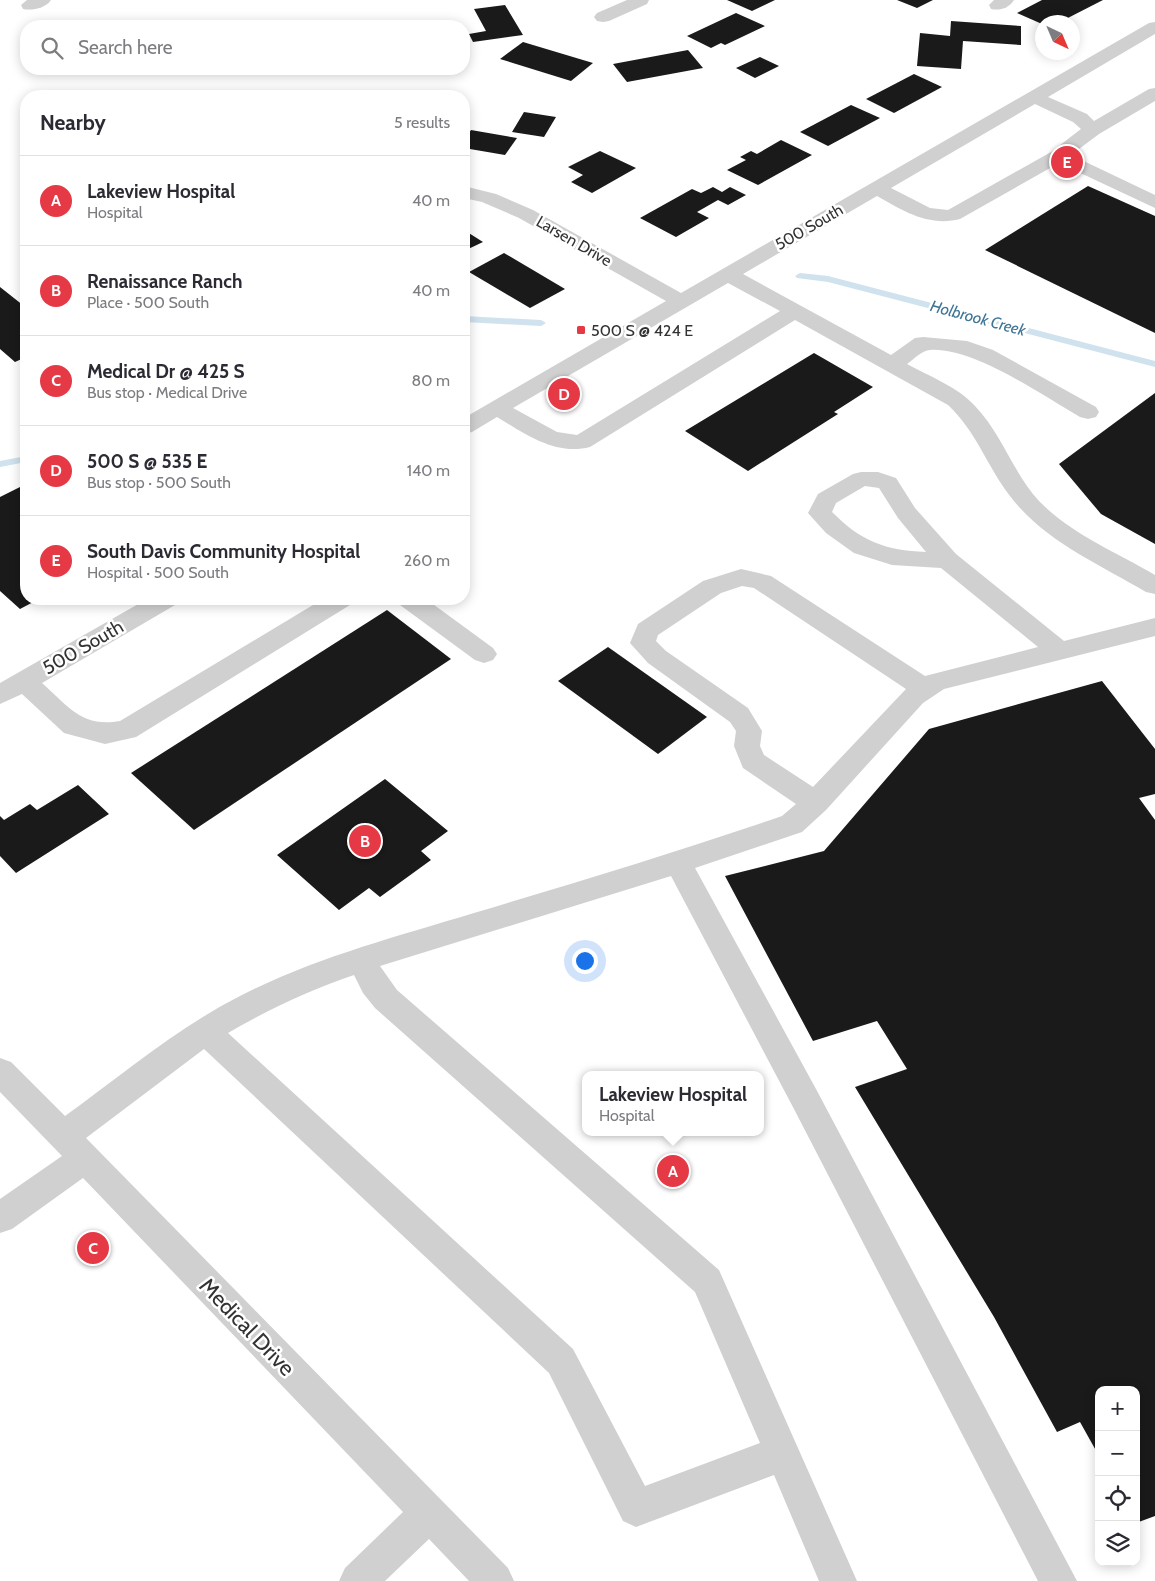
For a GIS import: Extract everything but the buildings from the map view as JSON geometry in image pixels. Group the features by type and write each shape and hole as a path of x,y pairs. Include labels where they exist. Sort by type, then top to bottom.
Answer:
{"street":[{"path":"603,17 641,0"},
{"name":"500 South","path":"470,423 1155,27"},
{"path":"876,188 927,213 953,215 1058,156 1092,130 1155,93"},
{"path":"1034,97 1080,118 1092,130"},
{"path":"1058,156 1155,202"},
{"name":"Larsen Drive","path":"470,193 490,198 526,214 680,302"},
{"path":"727,274 956,400 969,410 982,428 1018,491 1030,505 1068,536 1155,586"},
{"path":"496,408 548,436 571,444 582,442 795,311"},
{"path":"891,364 923,343 959,346 985,355 1088,412"},
{"path":"946,560 909,561 885,557 866,550 831,525 820,513 826,499 861,479 878,479 888,483 906,513 946,560 1058,650"},
{"path":"816,803 753,761 747,746 749,731 739,715 657,657 643,643 647,630 712,587 741,577 762,582 924,688"},
{"name":"500 South","path":"0,695 156,605"},
{"path":"24,682 73,726 105,734 127,730 332,605"},
{"path":"417,605 484,654"},
{"path":"0,1218 74,1147 205,1031 250,1006 303,980 362,960 678,863 792,824 816,803 903,707 924,688 947,678 1155,627"},
{"path":"678,863 805,1099 1058,1581"},
{"path":"362,960 374,984 386,999 707,1281 838,1581"},
{"path":"205,1031 560,1362 636,1508 783,1453"},
{"name":"Medical Drive","path":"0,1071 495,1581"},
{"path":"358,1581 428,1514"}],"waterway":[{"name":"Holbrook Creek","path":"800,276 828,279 1155,364"},
{"name":"Holbrook Creek","path":"470,319 541,323"},
{"name":"Holbrook Creek","path":"0,464 20,460"}],"place":[{"name":"South Davis Community Hospital","path":"1067,162"},
{"name":"500 S @ 424 E","path":"581,330"},
{"name":"500 S @ 535 E","path":"564,394"},
{"name":"Renaissance Ranch","path":"365,841"},
{"name":"Lakeview Hospital","path":"673,1171"},
{"name":"Medical Dr @ 425 S","path":"93,1248"}]}
